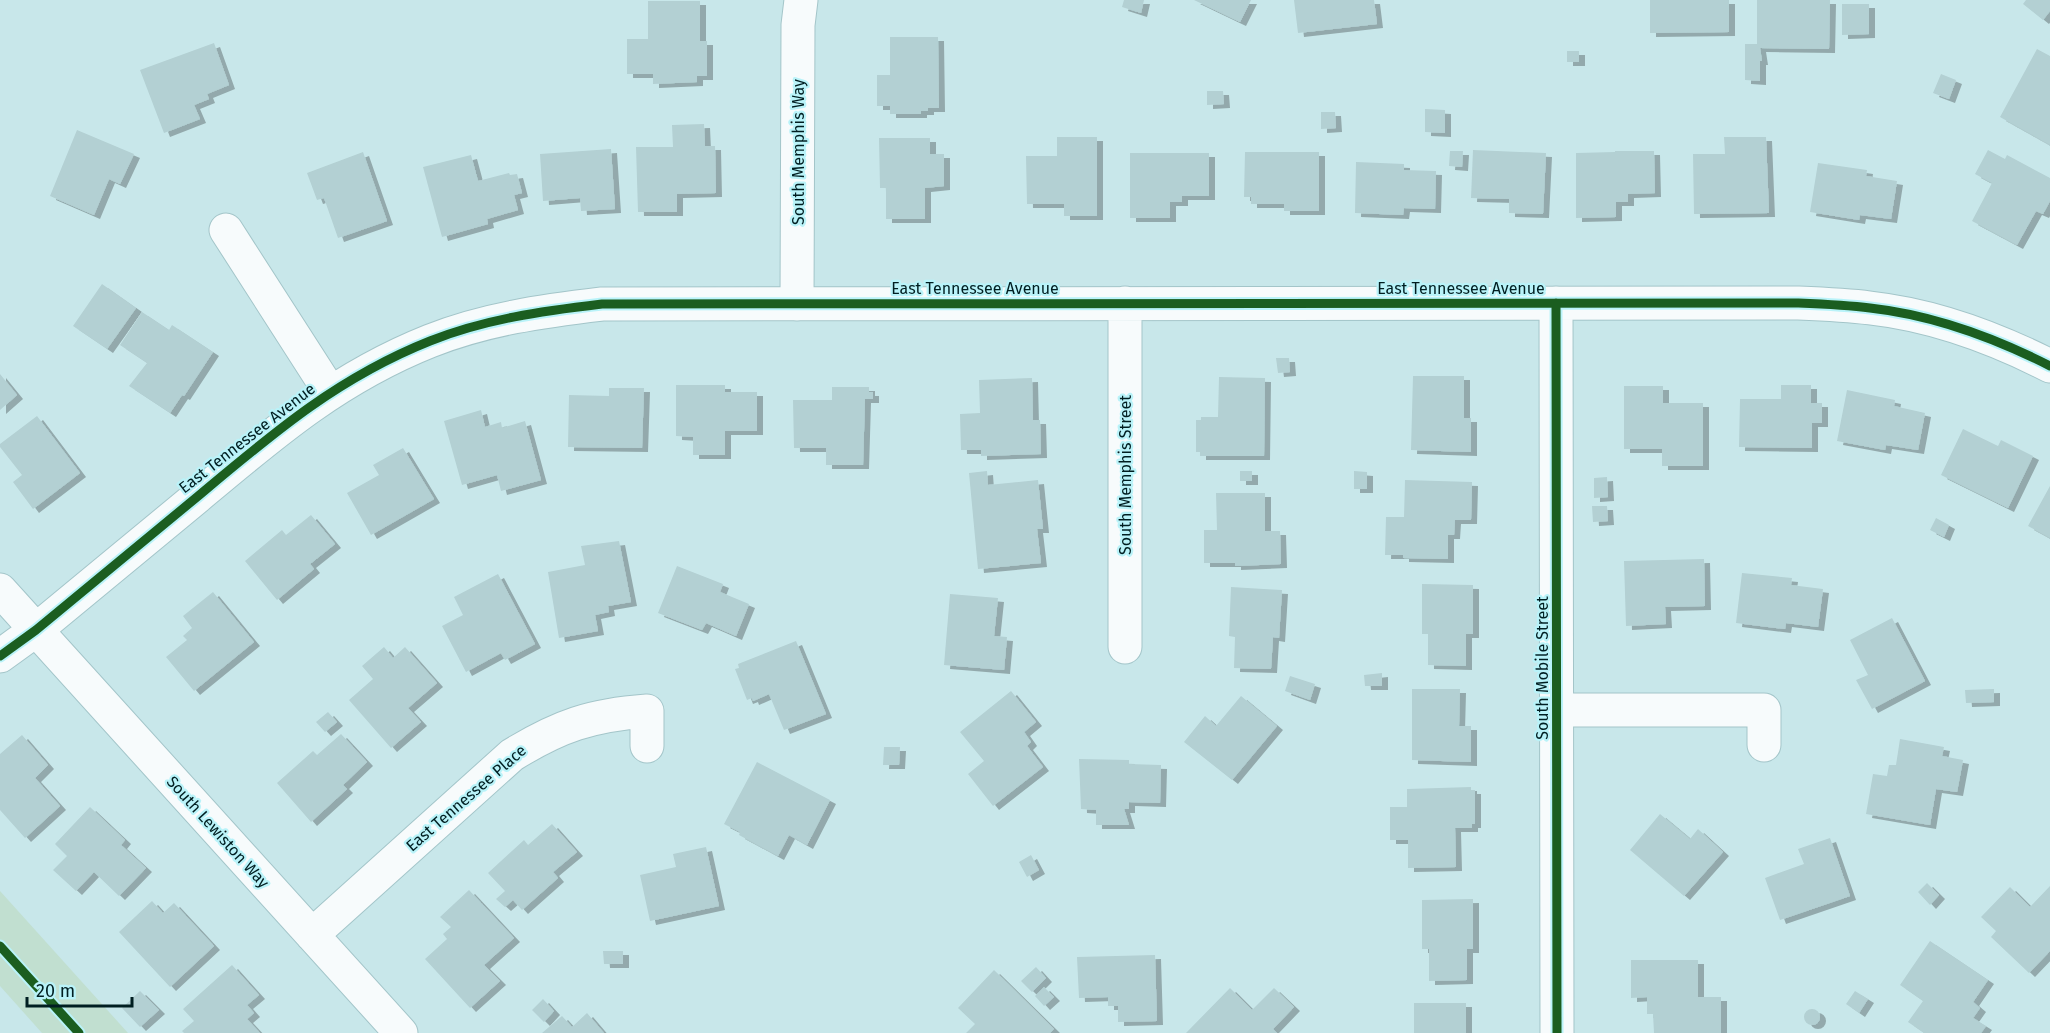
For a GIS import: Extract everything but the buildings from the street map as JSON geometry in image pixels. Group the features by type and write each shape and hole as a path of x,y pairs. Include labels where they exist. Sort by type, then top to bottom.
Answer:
{"street":[{"name":"South Memphis Way","path":"797,304 798,26 801,0"},
{"name":"East Tennessee Avenue","path":"226,230 330,392"},
{"name":"South Memphis Street","path":"1125,303 1125,647"},
{"name":"South Mobile Street","path":"1556,303 1557,1033"},
{"name":"East Tennessee Avenue","path":"0,656 36,630 274,432 330,392 377,365 431,341 487,323 544,311 602,304 1797,303 1872,308 1928,319 1981,335 2050,366"},
{"name":"South Lewiston Way","path":"0,590 401,1033"},
{"name":"South Mobile Street","path":"1557,710 1764,710 1764,745"},
{"name":"East Tennessee Place","path":"312,935 512,755 542,736 587,719 622,712 647,711 647,746"}],"path":[{"path":"0,946 79,1033"}],"green space":[{"path":"0,891 128,1033 42,1033 0,986"}],"cycle path":[{"path":"1556,303 1557,1033"},
{"path":"0,656 36,630 252,451 335,390 396,356 451,333 493,321 558,310 602,304 1797,303 1861,307 1917,316 1985,337 2050,366"},
{"path":"0,946 79,1033"}]}
